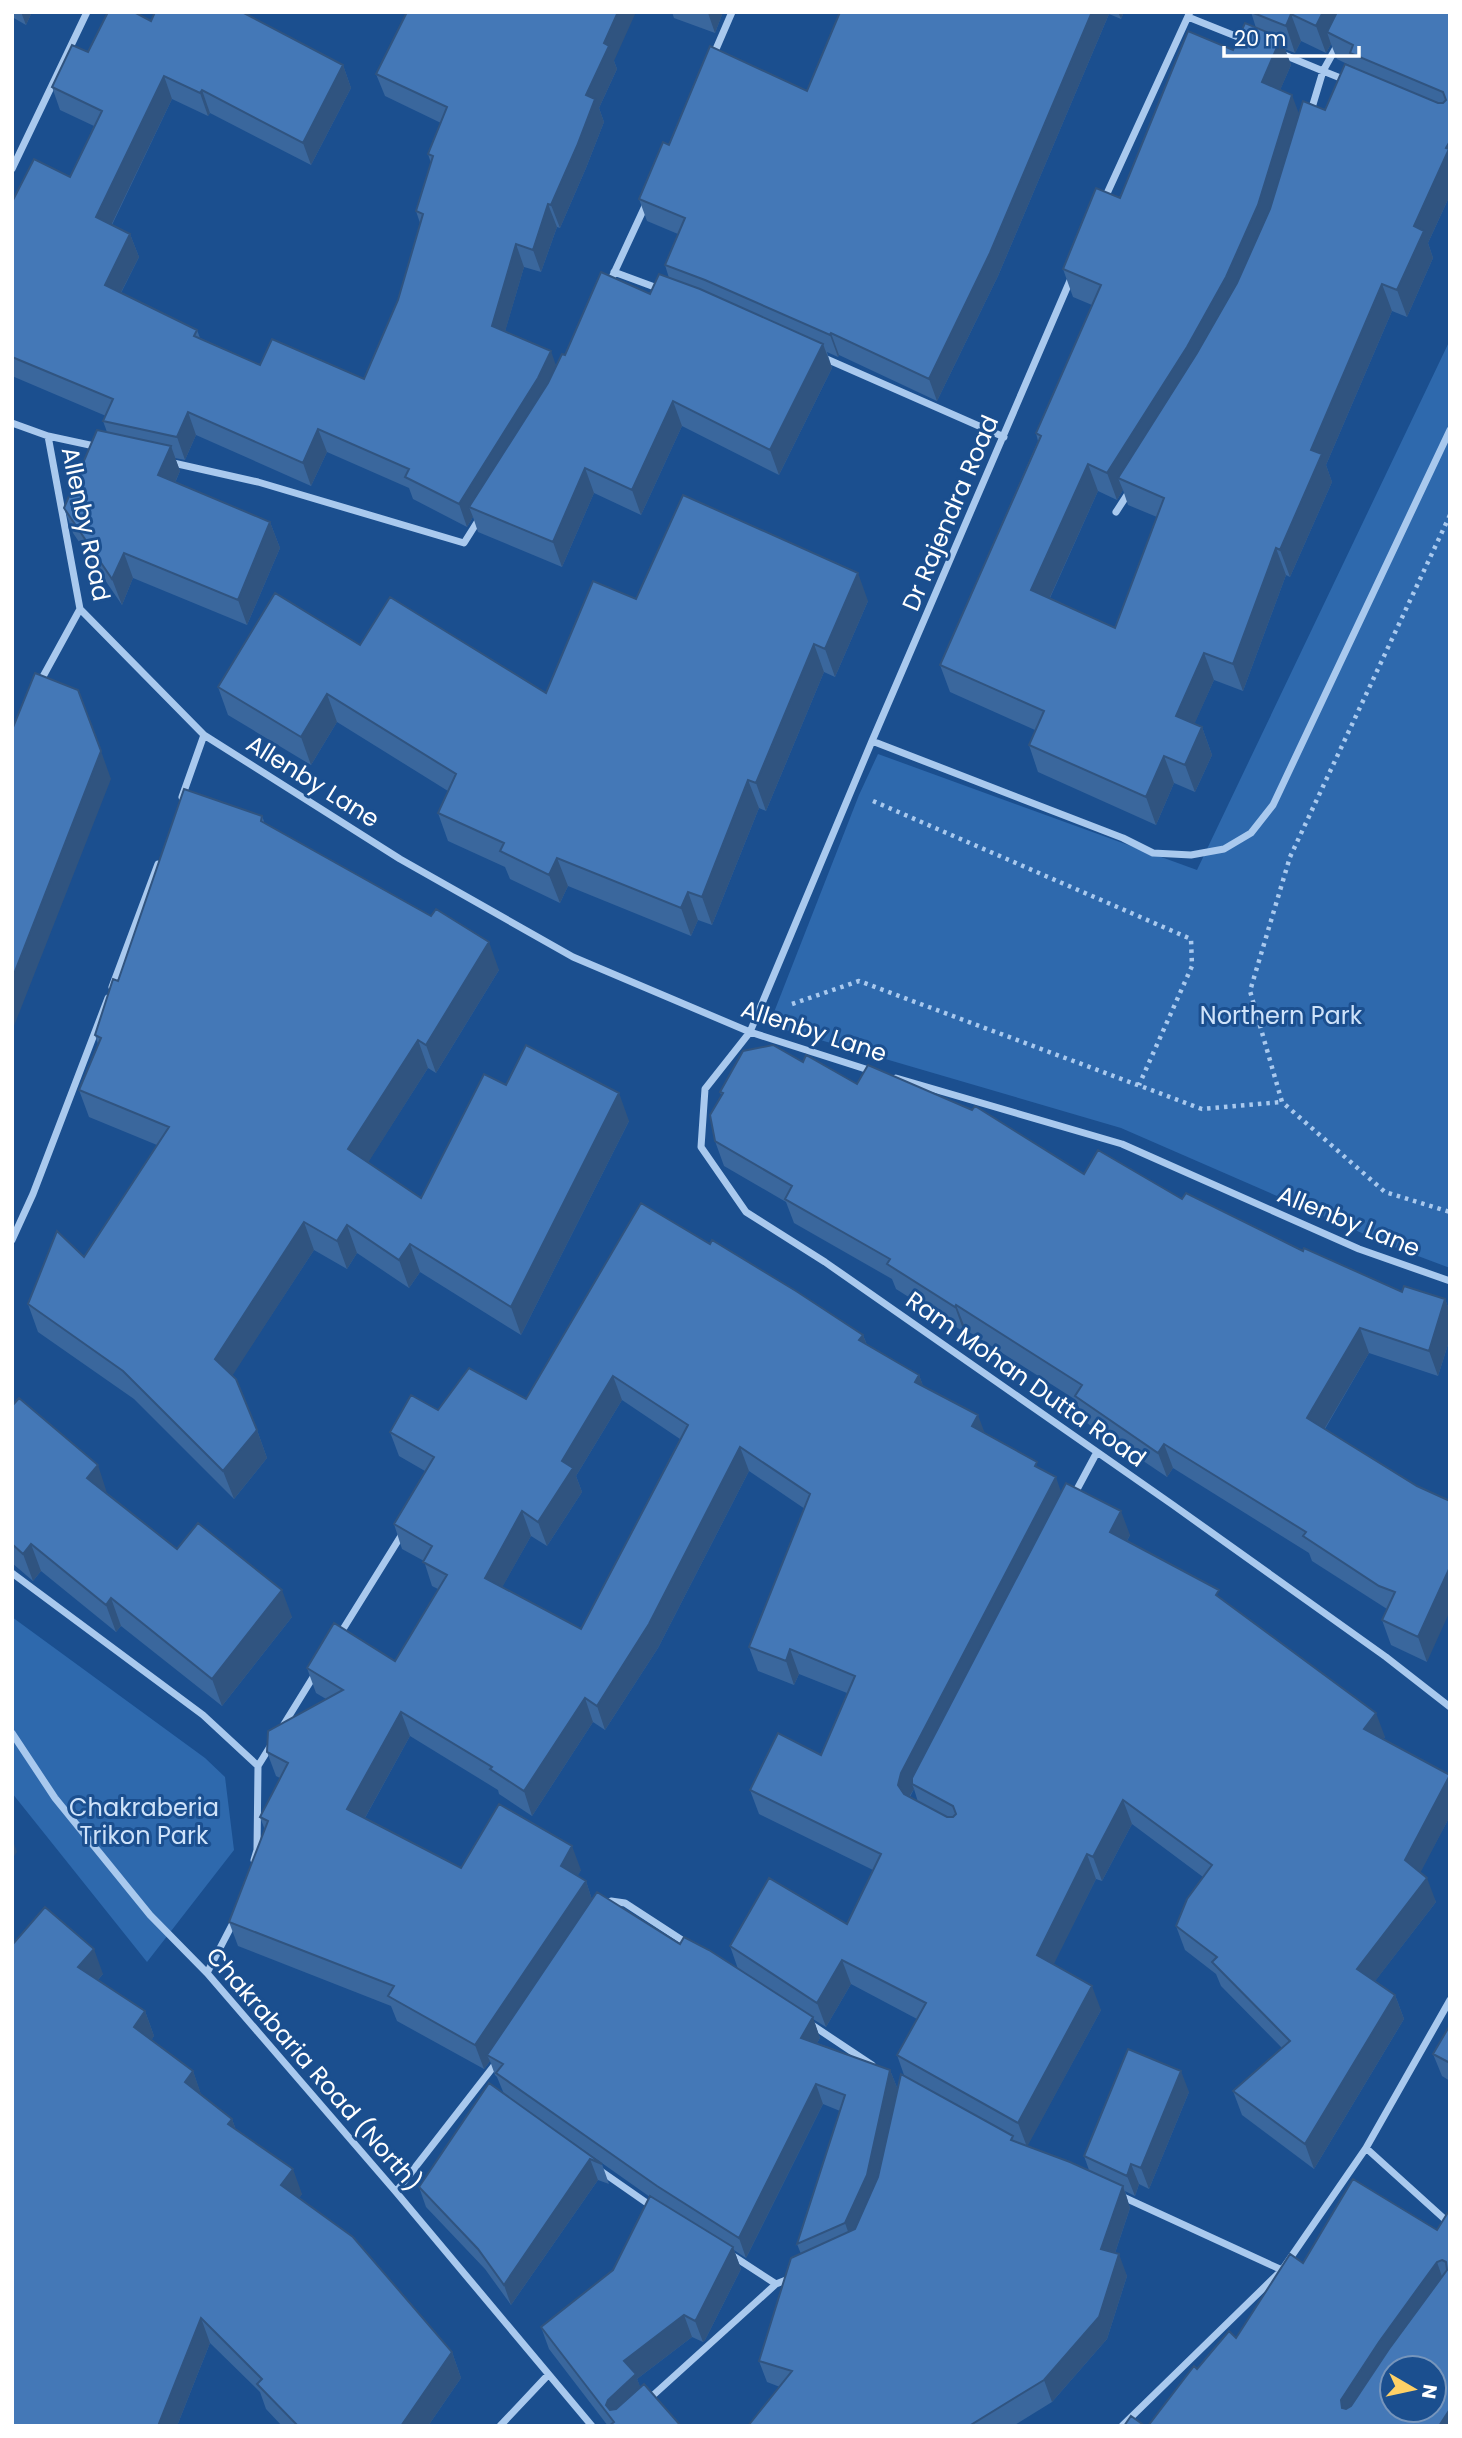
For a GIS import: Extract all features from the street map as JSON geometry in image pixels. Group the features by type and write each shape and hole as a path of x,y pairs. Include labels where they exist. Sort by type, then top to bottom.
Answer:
{"street":[{"path":"12,169 87,12"},
{"path":"710,61 732,12"},
{"path":"1103,203 1189,14 1262,46"},
{"path":"1308,121 1323,71 1342,36"},
{"path":"1274,51 1361,87"},
{"path":"603,296 649,196"},
{"name":"Dr Rajendra Road","path":"750,1032 872,740 1077,265"},
{"path":"614,272 663,290"},
{"path":"813,353 1004,437"},
{"name":"Allenby Road","path":"12,423 48,436 80,610 204,735"},
{"path":"872,740 1123,838 1153,853 1191,855 1224,849 1251,833 1273,805 1450,430"},
{"path":"48,436 114,450"},
{"path":"166,462 258,482 464,543 486,508"},
{"path":"1116,512 1131,488"},
{"path":"37,688 80,610"},
{"path":"177,810 204,735"},
{"name":"Allenby Lane","path":"204,735 400,859 573,957 750,1032 817,1055 1122,1144 1359,1250 1450,1282"},
{"path":"12,1240 33,1195 160,860"},
{"name":"Ram Mohan Dutta Road","path":"750,1032 705,1089 701,1147 746,1212 825,1262 1097,1452 1386,1657 1450,1707"},
{"path":"1068,1506 1097,1452"},
{"path":"339,1636 412,1518"},
{"path":"12,1573 203,1715 258,1766"},
{"path":"249,1875 257,1850 258,1766 317,1672"},
{"name":"Chakrabaria Road (North)","path":"12,1733 55,1798 150,1914 207,1973 396,2192 592,2426"},
{"path":"601,1907 611,1901 625,1903 695,1949"},
{"path":"207,1973 236,1912"},
{"path":"1122,2426 1282,2270 1366,2148 1450,2000"},
{"path":"800,2018 881,2071"},
{"path":"396,2192 481,2085 503,2052"},
{"path":"481,2085 492,2093"},
{"path":"1366,2148 1450,2224"},
{"path":"589,2162 665,2214"},
{"path":"1119,2195 1282,2270"},
{"path":"721,2248 776,2284"},
{"path":"639,2408 776,2284 799,2274"},
{"path":"500,2426 548,2375"}],"path":[{"path":"1450,515 1290,857 1250,991 1282,1102 1385,1192 1450,1212"},
{"path":"872,801 1191,939 1192,966 1139,1085"},
{"path":"789,1004 859,981 1202,1108 1282,1102"}],"green space":[{"name":"Northern Park","path":"1450,340 1450,1268 1394,1247 1121,1128 769,1025 859,795 878,754 1197,870"},
{"name":"Chakraberia Trikon Park","path":"12,1617 205,1758 225,1777 234,1850 147,1962 12,1793"}],"building":[{"path":"108,12 134,12 151,21 155,12 242,12 343,65 303,143 202,90 200,93 164,76 96,217 130,234 105,285 197,330 194,336 260,365 272,339 364,379 398,300 423,214 416,211 433,156 428,154 447,107 376,74 407,12 618,12 604,43 609,46 586,95 595,99 577,146 551,205 548,204 533,250 516,244 492,326 551,351 538,378 459,504 405,477 409,469 318,429 303,463 188,412 177,437 103,421 113,399 12,357 12,202 34,159 70,177 102,111 52,87 72,45 88,52"},
{"path":"840,12 1092,12 990,253 929,379 831,333 830,335 665,265 685,218 639,199 663,142 669,145 710,46 807,91"},
{"path":"1251,12 1323,12 1316,26 1291,14 1286,26"},
{"path":"1337,12 1450,12 1450,141 1446,148 1449,149 1414,226 1424,231 1397,290 1382,284 1311,450 1322,454 1280,550 1276,548 1233,664 1204,653 1176,716 1202,727 1185,765 1164,756 1146,797 1029,745 1044,711 940,665 1041,436 1036,433 1101,285 1063,269 1096,188 1120,198 1188,31 1233,50 1245,23 1281,38 1262,82 1292,95 1258,205 1226,277 1187,347 1107,473 1088,464 1031,590 1115,628 1164,498 1118,478 1197,353 1237,283 1270,209 1303,101 1325,110 1345,64 1438,103 1446,100 1443,92 1350,53 1353,45 1327,32"},
{"path":"601,272 650,294 659,274 700,289 823,344 770,450 673,401 632,490 585,468 553,542 469,507 548,383 562,354 565,355"},
{"path":"97,430 171,446 158,475 270,522 238,600 124,553 112,579 64,508"},
{"path":"683,495 858,573 825,649 814,644 756,783 748,780 702,897 688,892 681,908 557,858 549,875 500,851 504,843 438,813 456,774 327,694 301,737 218,687 275,593 360,645 390,597 546,693 593,581 636,599"},
{"path":"35,673 78,690 101,751 12,979 12,730"},
{"path":"184,789 262,816 261,821 431,916 436,909 489,942 426,1045 418,1040 348,1149 421,1198 484,1074 506,1085 526,1045 619,1093 511,1307 410,1244 399,1260 347,1225 337,1241 304,1222 215,1359 236,1379 257,1430 223,1471 123,1371 28,1304 57,1231 84,1257 169,1127 79,1090 101,1038 95,1035 113,979 118,981"},
{"path":"773,1045 803,1062 806,1055 857,1084 868,1065 972,1110 975,1106 1084,1174 1098,1150 1182,1199 1186,1193 1303,1251 1304,1248 1402,1292 1404,1286 1445,1299 1429,1351 1360,1328 1307,1418 1417,1486 1450,1501 1450,1567 1418,1637 1382,1620 1395,1592 1379,1586 1303,1536 1306,1532 1164,1444 1158,1453 1075,1396 1082,1385 887,1264 890,1259 785,1199 792,1186 715,1141 710,1115 743,1051"},
{"path":"641,1203 710,1244 712,1240 863,1335 859,1340 919,1375 915,1382 978,1415 972,1426 1037,1462 1035,1466 1056,1477 901,1773 898,1785 904,1794 947,1817 956,1814 953,1806 912,1784 912,1778 1066,1483 1121,1511 1110,1532 1219,1590 1216,1595 1376,1713 1364,1729 1450,1775 1405,1860 1427,1878 1357,1969 1395,1995 1305,2144 1233,2091 1290,2041 1212,1962 1217,1957 1176,1926 1187,1899 1212,1865 1123,1800 1093,1857 1087,1854 1037,1955 1092,1986 1018,2123 897,2055 926,2003 842,1960 817,2003 730,1946 769,1878 847,1924 881,1854 750,1790 778,1733 821,1755 855,1676 790,1649 786,1661 749,1647 810,1494 740,1447 649,1624 597,1706 585,1698 524,1791 490,1769 492,1767 401,1712 347,1809 461,1868 499,1804 572,1846 561,1866 586,1881 475,2045 388,1996 394,1986 229,1922 268,1821 260,1817 288,1763 267,1752 268,1731 343,1690 307,1668 334,1623 395,1661 447,1575 423,1562 432,1546 394,1524 434,1457 390,1432 411,1395 438,1410 469,1368 526,1399","holes":["613,1376 688,1425 581,1629 485,1578 522,1511 538,1522 573,1468 562,1461"]},
{"path":"19,1398 98,1465 87,1478 177,1549 198,1523 282,1590 212,1679 111,1598 106,1605 31,1544 23,1554 12,1544 12,1406"},
{"path":"597,1892 680,1944 684,1937 709,1950 813,2017 801,2038 890,2070 867,2175 845,2223 797,2244 845,2095 816,2084 739,2238 657,2186 496,2073 503,2064 487,2055"},
{"path":"45,1907 94,1949 78,1967 145,2011 134,2027 193,2071 185,2082 232,2119 228,2124 293,2169 281,2185 353,2237 452,2352 401,2426 298,2426 257,2384 262,2379 201,2318 158,2426 12,2426 12,1945"},
{"path":"1450,2025 1450,2063 1433,2054"},
{"path":"1128,2049 1181,2071 1141,2168 1131,2164 1127,2176 1084,2156"},
{"path":"901,2074 1013,2136 1011,2140 1123,2186 1101,2249 1119,2254 1099,2317 1044,2380 969,2426 748,2426 792,2371 759,2361 791,2258 855,2229 878,2177"},
{"path":"489,2083 602,2164 590,2159 504,2285 478,2249 419,2187"},
{"path":"1353,2179 1437,2230 1450,2209 1450,2409 1448,2412 1448,2354 1386,2354 1447,2270 1446,2262 1442,2260 1437,2262 1379,2342 1341,2400 1342,2408 1351,2406 1378,2366 1378,2424 1440,2424 1439,2426 1148,2426 1194,2366 1197,2369 1229,2331 1236,2338 1290,2254 1303,2263"},
{"path":"650,2196 733,2247 695,2321 684,2315 624,2361 636,2374 606,2405 610,2410 616,2409 644,2384 681,2426 609,2426 614,2422 541,2327 613,2270"},
{"path":"1131,2416 1145,2426 1124,2426"}]}
